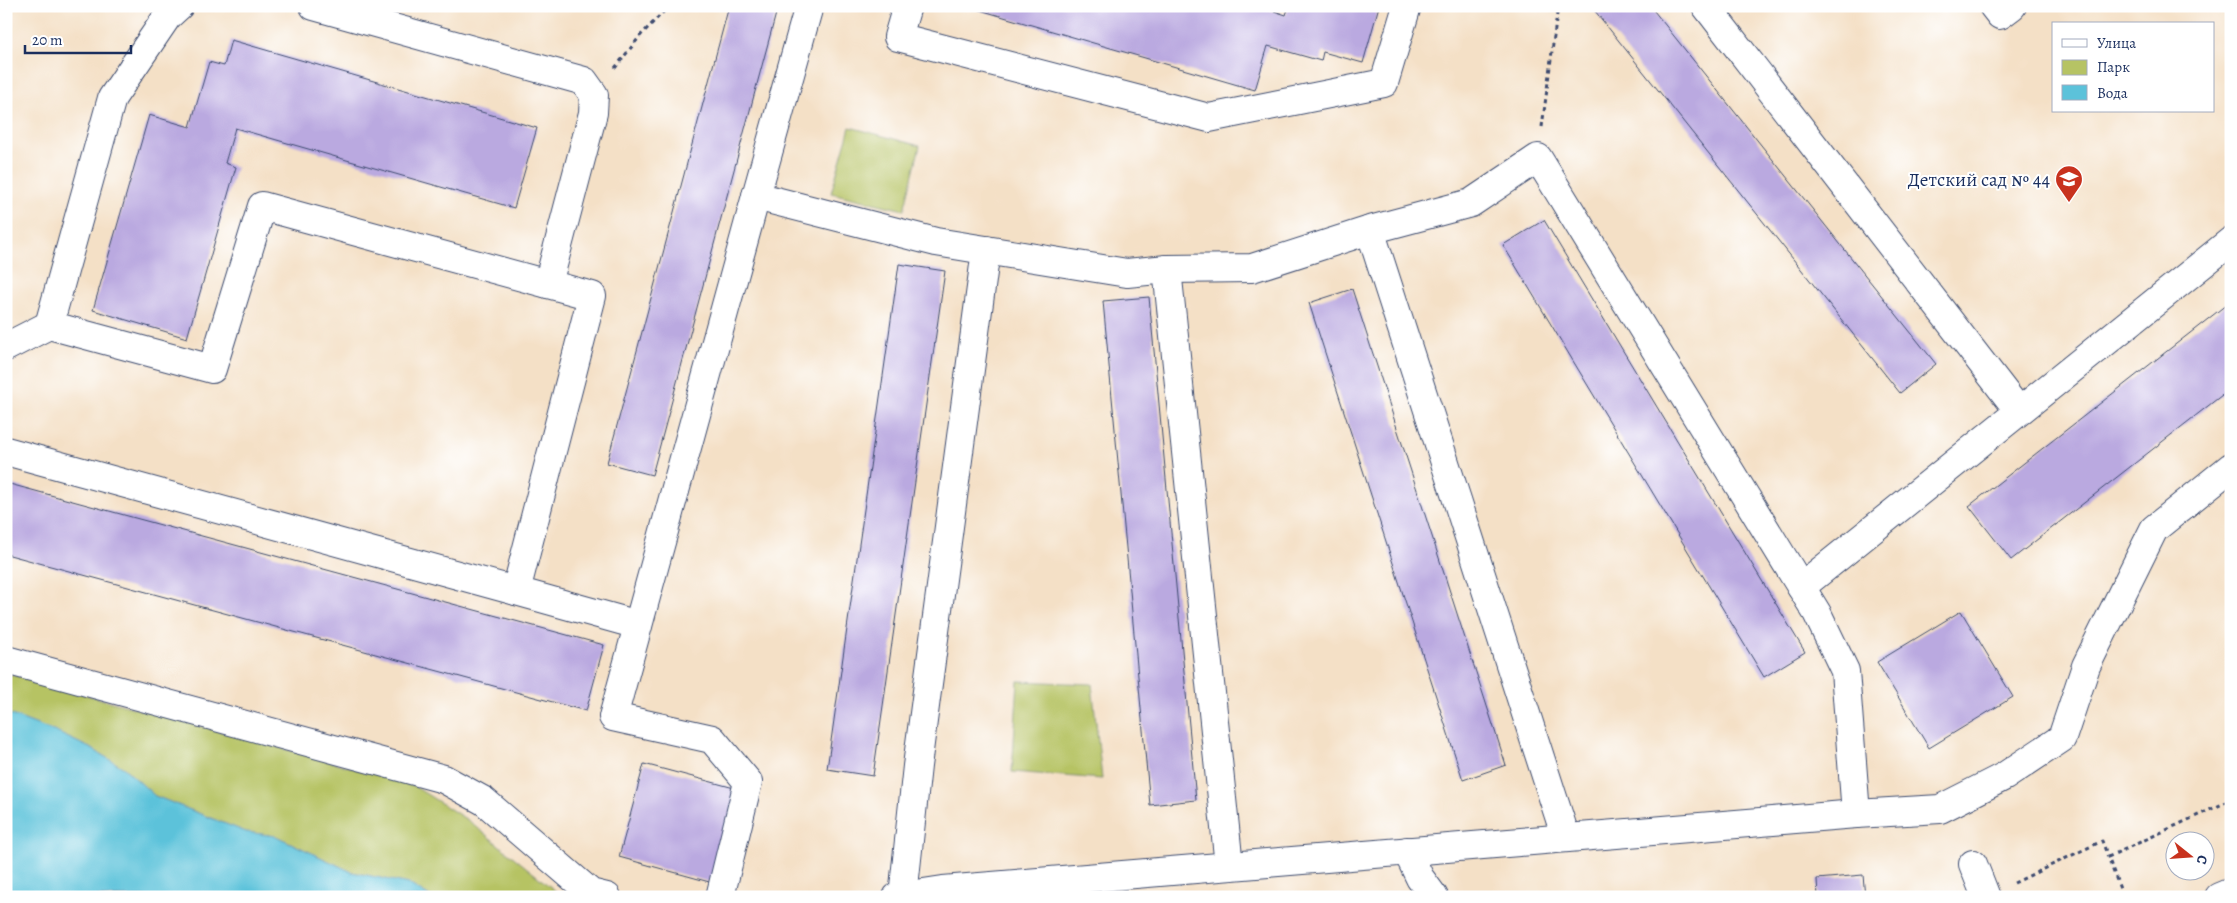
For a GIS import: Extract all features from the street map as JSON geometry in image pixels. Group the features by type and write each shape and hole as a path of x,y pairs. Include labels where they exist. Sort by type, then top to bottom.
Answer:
{"lane":[{"path":"49,325 112,98 167,17 179,6"},
{"path":"314,6 584,81 594,94 593,114 548,284"},
{"path":"720,897 748,782 712,739 613,717 809,6"},
{"path":"907,6 898,37 1209,118 1384,83 1407,6"},
{"path":"1706,6 2020,411"},
{"path":"1993,6 2000,15 2012,6"},
{"path":"756,196 936,242 1127,273 1167,269 1252,268 1370,230 1471,202 1538,158 1817,613 1845,671 1856,814"},
{"path":"6,347 49,325 212,369 262,206 592,296 516,591"},
{"path":"1370,230 1566,838"},
{"path":"1801,587 2231,241"},
{"path":"986,250 900,896 943,890 1407,851 1856,814 1940,810 2005,776 2062,738 2086,666 2154,529 2231,467"},
{"path":"1167,269 1229,866"},
{"path":"6,451 638,625"},
{"path":"6,660 444,779 484,802 591,893 607,897"},
{"path":"1407,851 1420,878 1434,897"},
{"path":"1973,864 1986,897"},
{"path":"2219,897 2231,892"}],"path":[{"path":"594,94 641,35 669,6"},
{"path":"1538,158 1558,6"},
{"path":"2108,857 2231,800"},
{"path":"2013,884 2102,841 2123,897"}],"green space":[{"path":"850,127 920,146 904,210 831,193"},
{"path":"6,673 409,783 469,821 563,897 430,897 409,884 352,872 276,836 246,832 155,796 124,768 92,749 56,732 6,713"},
{"path":"1018,681 1092,684 1102,779 1012,772"}],"water":[{"path":"6,713 56,732 92,749 124,768 155,796 246,832 276,836 352,872 409,884 430,897 6,897"}],"building":[{"path":"729,6 778,6 652,475 607,463"},
{"path":"966,6 1259,6 1286,15 1289,6 1379,6 1363,63 1323,52 1321,61 1268,46 1255,90"},
{"path":"1591,6 1650,6 1936,364 1900,393"},
{"path":"231,40 537,128 514,208 235,128 225,163 236,167 187,338 93,310 149,115 190,127 209,62 224,66"},
{"path":"1544,220 1805,652 1764,677 1503,245"},
{"path":"899,264 945,271 873,776 827,769"},
{"path":"1352,289 1506,765 1463,780 1309,303"},
{"path":"1149,297 1196,800 1150,805 1103,301"},
{"path":"2231,301 2231,388 2011,560 1969,506"},
{"path":"6,483 604,645 586,711 6,554"},
{"path":"1961,611 2013,697 1929,748 1877,662"},
{"path":"644,764 738,789 713,883 619,857"},
{"path":"1863,875 1865,897 1818,897 1817,879"}],"place":[{"name":"Детский сад № 44","path":"2069,203"}]}
